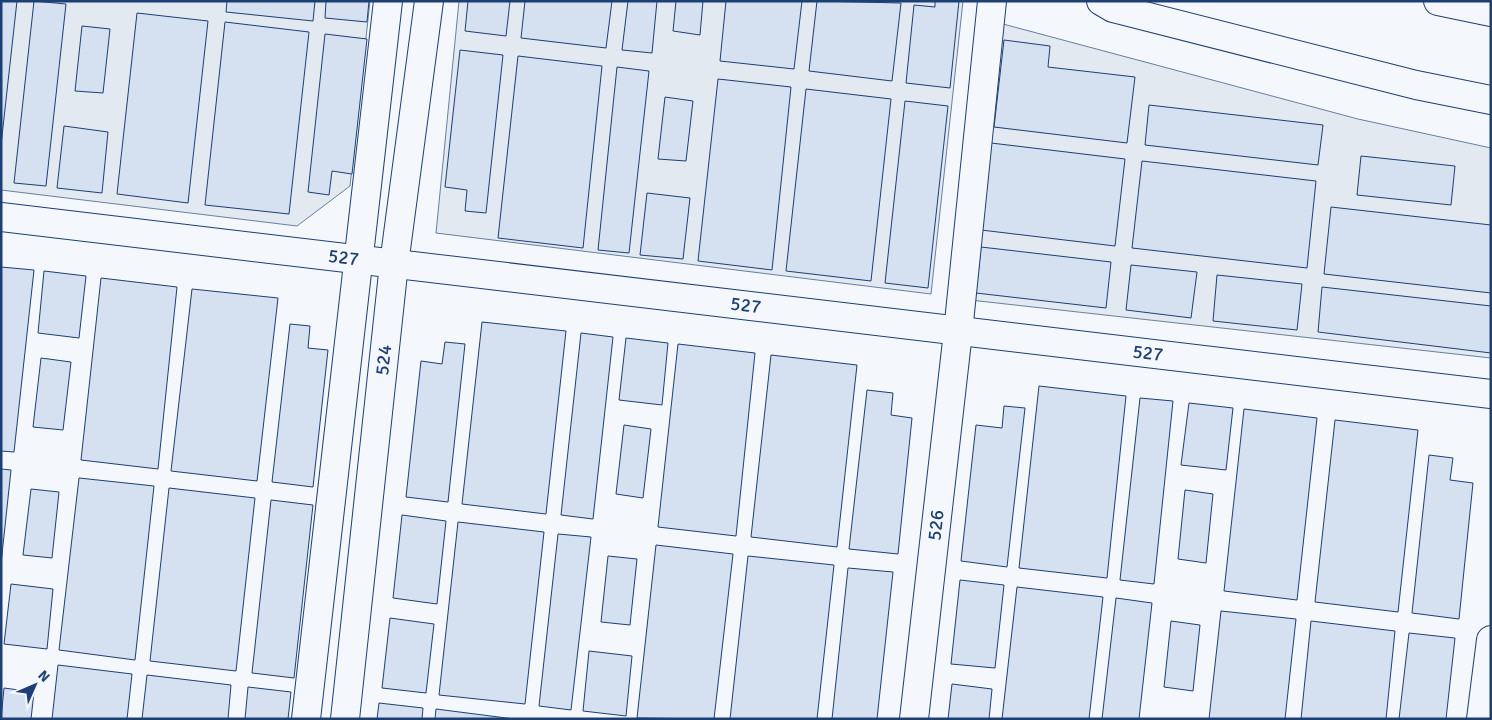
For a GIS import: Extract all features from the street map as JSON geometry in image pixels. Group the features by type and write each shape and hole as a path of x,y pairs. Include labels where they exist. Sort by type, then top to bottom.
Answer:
{"street":[{"name":"524","path":"306,719 356,259 388,1"},
{"name":"524","path":"344,719 394,264 429,1"},
{"name":"526","path":"914,719 958,332 992,1"},
{"path":"1101,1 1113,8 1416,85 1491,100"},
{"path":"1438,1 1491,12"},
{"name":"527","path":"1,217 1491,394"},
{"path":"1481,719 1491,640"}],"shaded area":[{"path":"1,1 370,1 350,186 297,226 1,190"},
{"path":"459,1 963,1 931,294 436,233"},
{"path":"1003,24 1358,119 1491,148 1491,358 970,300"}],"building":[{"path":"1,1 17,1 1,145"},
{"path":"34,1 66,4 46,186 14,183"},
{"path":"227,1 315,1 313,21 226,12"},
{"path":"326,1 369,1 367,22 325,18"},
{"path":"468,1 510,1 506,36 465,31"},
{"path":"525,1 612,1 606,48 521,38"},
{"path":"628,1 657,1 652,53 622,50"},
{"path":"676,1 703,1 700,35 673,31"},
{"path":"726,1 802,1 794,69 720,61"},
{"path":"817,1 901,3 892,81 809,71"},
{"path":"935,1 959,1 950,88 906,83 914,5 935,7"},
{"path":"137,13 208,21 188,203 117,194"},
{"path":"225,22 309,32 289,214 205,205"},
{"path":"82,26 110,29 103,93 75,91"},
{"path":"325,34 367,39 352,174 332,171 329,195 308,192"},
{"path":"1004,40 1050,46 1048,67 1135,77 1127,143 994,127"},
{"path":"460,50 503,55 486,213 465,211 467,190 445,187"},
{"path":"518,56 602,66 583,248 498,238"},
{"path":"617,67 649,71 629,253 598,250"},
{"path":"718,79 791,87 772,270 698,261"},
{"path":"806,89 891,99 871,281 786,271"},
{"path":"665,97 693,101 686,161 658,159"},
{"path":"905,101 948,106 928,288 885,283"},
{"path":"1149,105 1323,125 1318,165 1145,145"},
{"path":"64,126 108,132 102,193 57,188"},
{"path":"991,143 1125,159 1115,246 981,230"},
{"path":"1361,156 1455,166 1451,205 1357,195"},
{"path":"1142,161 1316,181 1307,268 1132,248"},
{"path":"647,193 690,198 683,259 640,255"},
{"path":"1331,207 1491,225 1491,293 1324,274"},
{"path":"981,247 1111,262 1106,308 976,293"},
{"path":"1131,265 1197,272 1191,318 1126,310"},
{"path":"1,267 34,270 14,452 1,451"},
{"path":"44,271 86,276 79,338 38,333"},
{"path":"1217,275 1302,284 1297,330 1213,321"},
{"path":"101,278 177,287 158,469 81,460"},
{"path":"1322,287 1491,306 1491,353 1318,332"},
{"path":"192,289 278,298 257,481 171,471"},
{"path":"482,322 566,331 546,514 462,504"},
{"path":"290,324 310,326 308,348 328,350 313,487 272,482"},
{"path":"581,333 613,337 593,519 561,515"},
{"path":"626,338 668,343 662,405 619,400"},
{"path":"445,342 465,344 448,502 406,497 421,361 442,364"},
{"path":"678,344 755,353 736,536 658,527"},
{"path":"771,355 857,365 837,547 751,537"},
{"path":"41,358 71,362 63,430 33,427"},
{"path":"1039,386 1126,396 1107,578 1019,568"},
{"path":"867,390 893,393 891,415 912,418 898,554 849,549"},
{"path":"1140,398 1173,401 1154,584 1120,580"},
{"path":"1189,403 1233,408 1226,470 1181,465"},
{"path":"1004,406 1025,408 1007,567 961,561 976,425 1002,428"},
{"path":"1244,409 1317,418 1297,600 1224,591"},
{"path":"1335,420 1418,430 1398,612 1315,602"},
{"path":"624,425 651,429 643,498 616,494"},
{"path":"1429,455 1453,458 1450,480 1473,483 1459,619 1412,613"},
{"path":"1,469 11,470 1,564"},
{"path":"79,478 154,486 135,660 59,650"},
{"path":"169,488 255,498 236,671 150,661"},
{"path":"31,489 59,492 52,558 23,555"},
{"path":"1185,490 1213,494 1206,563 1178,559"},
{"path":"271,500 313,505 294,678 252,673"},
{"path":"402,515 446,521 437,604 393,598"},
{"path":"458,522 544,532 525,704 439,695"},
{"path":"558,534 591,537 571,710 539,706"},
{"path":"656,545 733,554 714,719 637,718"},
{"path":"608,556 637,559 630,625 601,622"},
{"path":"748,556 834,565 817,719 730,719"},
{"path":"848,568 893,572 877,719 832,719"},
{"path":"960,580 1004,585 995,668 951,664"},
{"path":"11,584 53,589 47,649 4,644"},
{"path":"1017,587 1103,597 1089,719 1002,719"},
{"path":"1116,598 1152,603 1139,719 1102,719"},
{"path":"1221,611 1296,619 1285,719 1209,719"},
{"path":"390,618 434,624 426,693 382,688"},
{"path":"1171,621 1200,625 1193,691 1164,687"},
{"path":"1311,621 1395,631 1386,719 1301,719"},
{"path":"1409,633 1455,638 1446,719 1399,719"},
{"path":"589,651 632,656 626,716 583,711"},
{"path":"58,665 132,674 127,719 52,719"},
{"path":"147,675 231,685 228,719 142,719"},
{"path":"952,684 992,689 989,719 948,719"},
{"path":"248,687 291,692 288,719 245,719"},
{"path":"4,688 34,692 31,719 1,719"},
{"path":"379,703 423,708 422,719 377,719"},
{"path":"436,709 514,719 435,719"}]}
